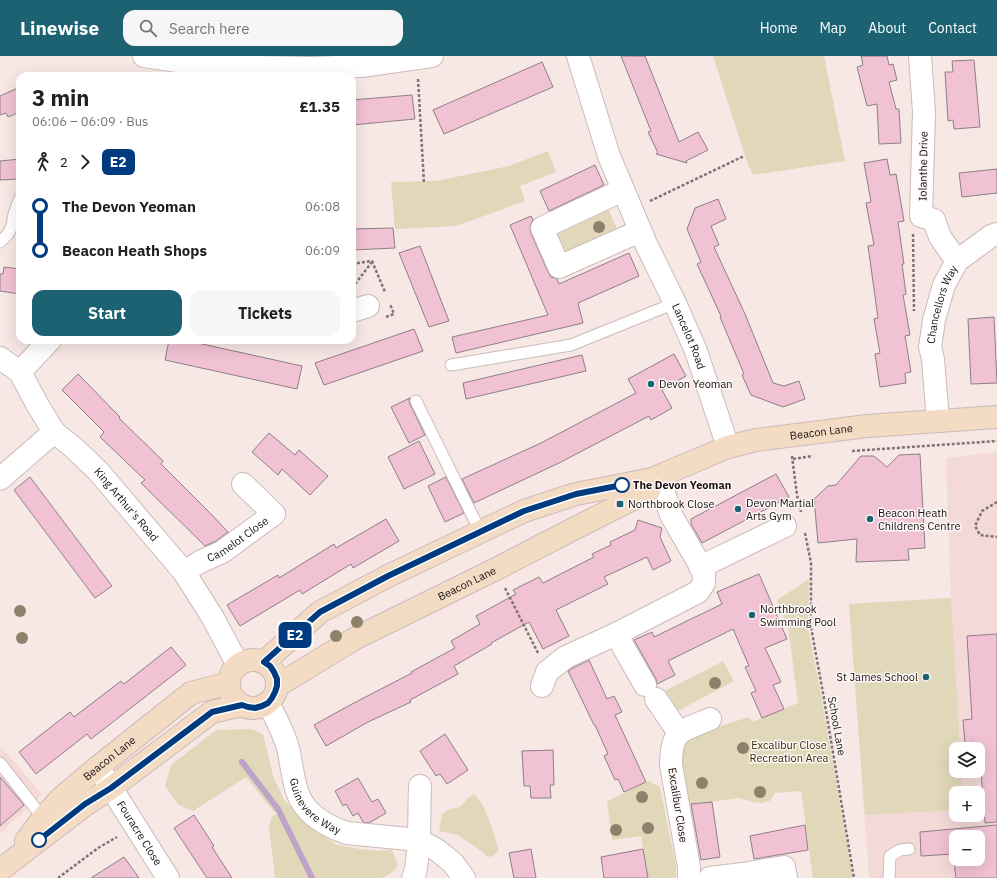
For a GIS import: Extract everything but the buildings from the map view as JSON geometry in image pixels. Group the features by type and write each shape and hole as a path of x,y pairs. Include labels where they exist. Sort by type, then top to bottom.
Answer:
{"street":[{"path":"144,56 184,62 262,67 312,68 361,66 424,57"},
{"name":"Lancelot Road","path":"578,56 609,156 640,231 675,303 696,351 728,446"},
{"name":"Iolanthe Drive","path":"920,56 924,112 922,216 934,220 940,237 957,261"},
{"path":"627,200 542,228 559,267 640,231"},
{"name":"Chancellors Way","path":"938,421 933,359 930,348 934,320 944,285 957,261 991,236 997,234"},
{"path":"20,372 46,344"},
{"name":"King Arthur's Road","path":"0,358 20,372 54,432 74,448 98,471 184,572 213,618 233,674"},
{"name":"Beacon Lane","path":"264,662 320,612 388,576 524,511 576,494 655,478 728,446 756,440 868,426 997,417"},
{"path":"0,480 54,432"},
{"path":"544,679 566,657 616,634 698,592 704,583 704,572 672,514 655,478"},
{"name":"Beacon Lane","path":"272,694 354,639 649,491 655,478"},
{"name":"Camelot Close","path":"184,572 200,562 222,552 274,514 242,484"},
{"path":"700,567 797,525"},
{"path":"616,634 651,692 680,733 710,719"},
{"path":"250,659 264,662 270,666 277,679 272,694 262,706 255,708 236,702 232,696 229,690 233,674 244,661 250,659"},
{"name":"Beacon Lane","path":"5,866 60,799 98,767 191,692 233,674"},
{"name":"Guinevere Way","path":"272,694 287,745 296,788 302,801 310,812 321,821 347,833 419,840 437,850 453,863 464,878"},
{"name":"Beacon Lane","path":"5,866 85,804 111,788 212,712 242,705"},
{"name":"Excalibur Close","path":"680,733 673,745 671,765 689,878"},
{"name":"Fouracre Close","path":"98,767 168,878"},
{"path":"413,878 417,862 419,840 420,786"},
{"path":"710,878 784,867 786,878"}],"lane":[{"path":"0,242 8,234 12,226 16,209"},
{"path":"451,366 571,345 675,303"},
{"path":"416,400 480,531"},
{"path":"0,763 43,818"},
{"path":"888,878 890,856 900,850 909,849"}],"path":[{"path":"424,57 420,127 424,183"},
{"path":"627,200 744,156"},
{"path":"914,311 913,227 922,216"},
{"path":"356,283 372,261"},
{"name":"School Lane","path":"787,435 793,459 797,495 797,525 811,563 811,627 854,878"},
{"path":"846,451 997,441"},
{"path":"793,459 815,455"},
{"path":"997,502 982,511 975,526 980,535 997,537"},
{"path":"496,569 544,679"},
{"path":"58,878 98,848 136,828"}],"shaded area":[{"name":"St James School","path":"997,452 997,878 869,878 849,604 951,598 946,458"},
{"path":"2,748 42,794 0,834 0,750"}],"green space":[{"path":"713,56 824,56 845,161 753,175 747,162"},
{"path":"548,151 556,172 520,186 525,201 456,226 395,229 391,182 436,181 509,166"},
{"path":"606,204 620,236 560,262 547,230"},
{"name":"Excalibur Close Recreation Area","path":"809,579 808,628 853,878 813,878 801,791 775,793 770,801 761,803 739,798 688,805 680,766 683,749 688,741 708,730 749,717 752,722 798,703 788,626 777,600"},
{"path":"951,598 960,742 949,742 949,778 962,778 962,786 949,786 949,810 865,815 849,604"},
{"path":"723,661 734,681 674,713 663,692"},
{"path":"252,729 263,734 273,776 284,800 304,820 337,845 378,851 392,850 398,864 395,870 383,878 275,878 269,826 272,816 286,811 274,812 246,777 193,811 179,805 165,786 171,765 216,730"},
{"path":"649,781 660,787 676,866 675,878 648,878 641,836 612,840 607,801"},
{"path":"474,794 483,806 499,851 491,857 487,856 458,835 439,831 442,814 450,809 460,807"}],"waterway":[{"path":"242,762 278,809 312,878"}],"bus line":[{"name":"E2","path":"39,840 85,804 111,788 212,712 242,705 255,708 268,703 275,692 277,679 270,666 264,662 320,612 388,576 524,511 576,494 622,485"}],"place":[{"name":"Devon Yeoman","path":"651,384"},
{"name":"The Devon Yeoman","path":"622,485"},
{"name":"Northbrook Close","path":"620,504"},
{"name":"Devon Martial Arts Gym","path":"738,509"},
{"name":"Beacon Heath Childrens Centre","path":"870,519"},
{"name":"Northbrook Swimming Pool","path":"752,615"},
{"name":"St James School","path":"926,677"}]}
